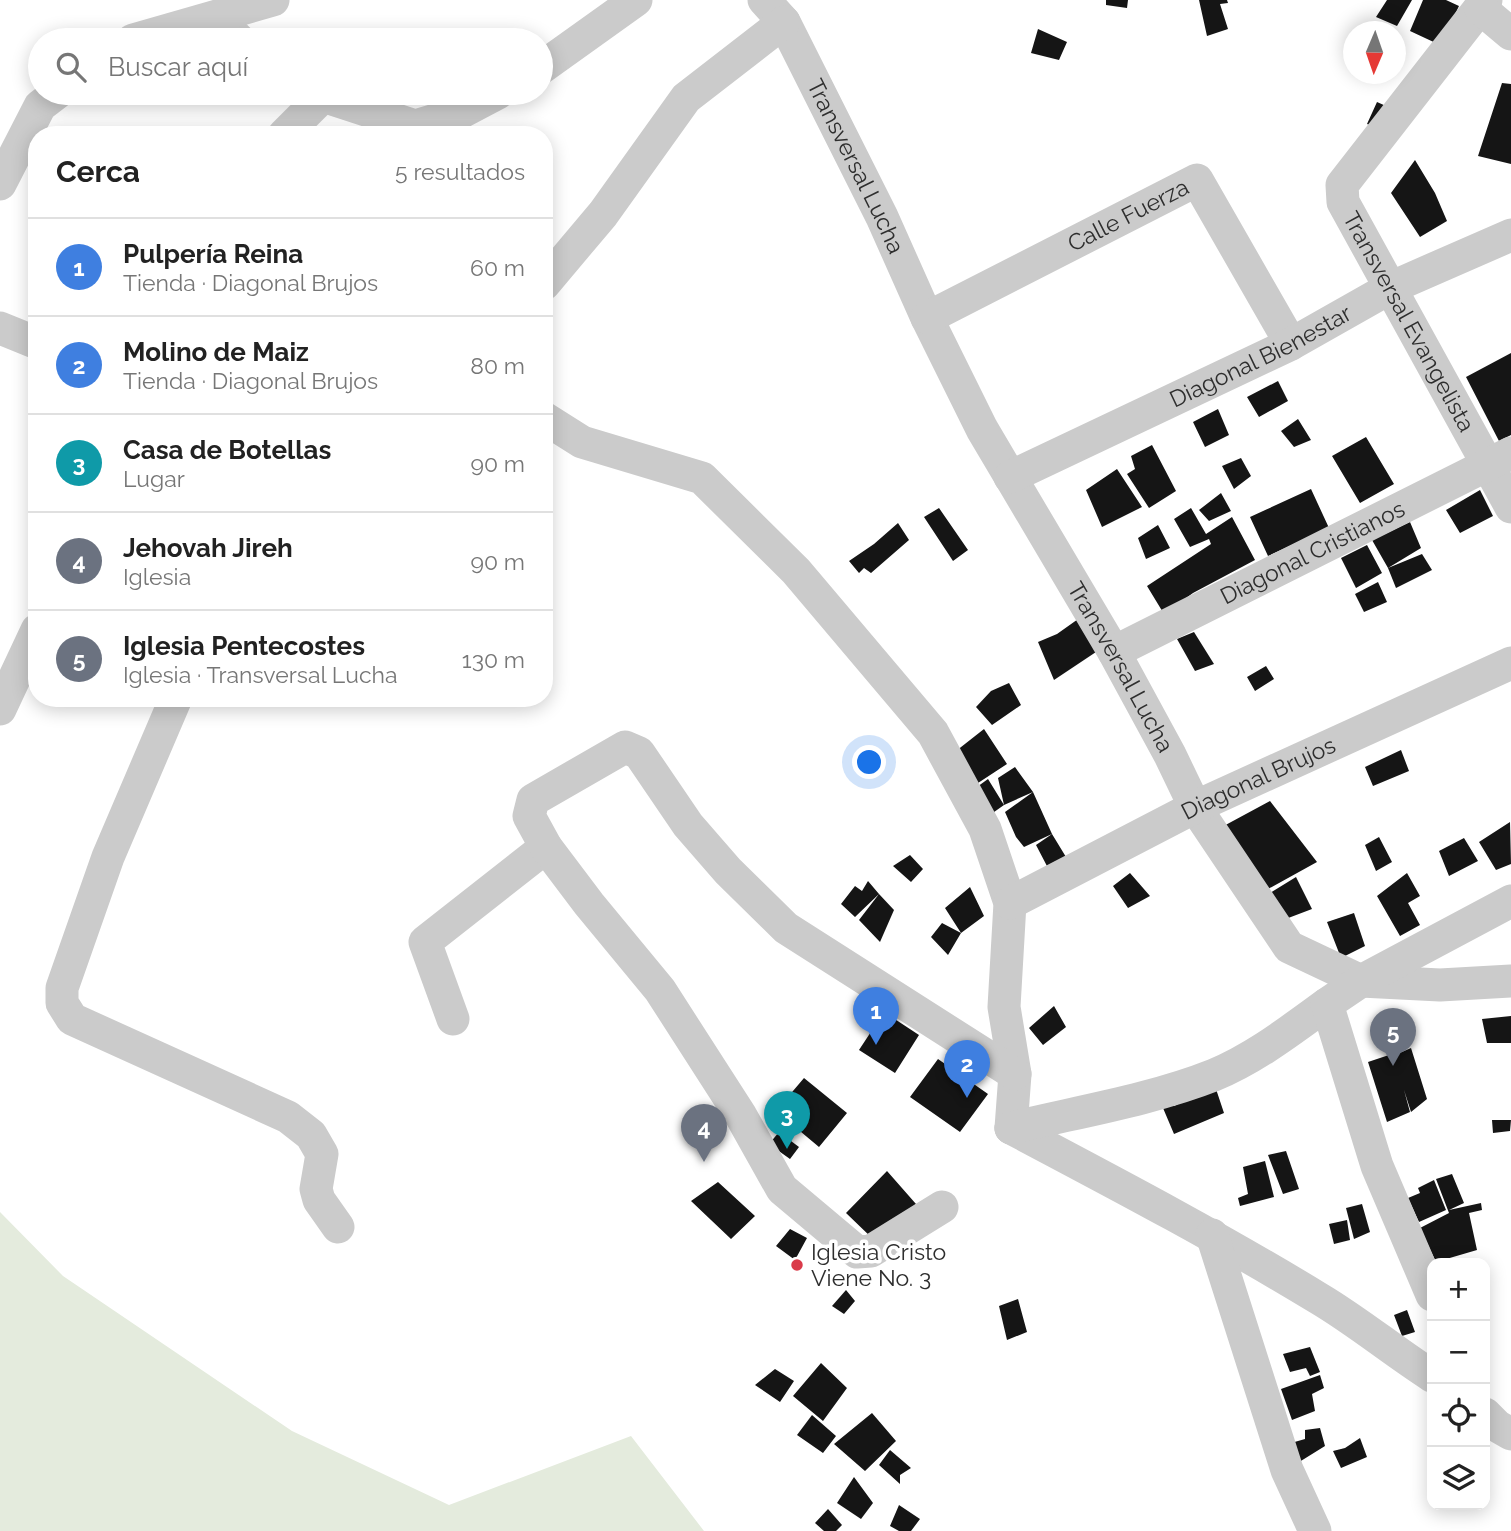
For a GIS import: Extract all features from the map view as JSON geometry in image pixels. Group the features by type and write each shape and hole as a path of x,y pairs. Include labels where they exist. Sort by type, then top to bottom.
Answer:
{"street":[{"path":"176,28 273,0"},
{"path":"553,59 636,0"},
{"path":"1483,4 1511,34"},
{"name":"Transversal Evangelista","path":"1483,4 1342,185 1343,202 1390,288 1498,459 1511,507"},
{"path":"553,273 603,214 686,98 774,11"},
{"name":"Transversal Lucha","path":"774,11 882,217 927,318 982,429 1114,652 1195,807 1289,947 1361,981"},
{"path":"215,17 226,28"},
{"path":"30,126 41,105"},
{"path":"292,126 310,105"},
{"path":"349,105 415,126 462,112 475,105"},
{"path":"0,184 28,129"},
{"name":"Calle Fuerza","path":"927,318 1197,180 1291,344"},
{"name":"Diagonal Bienestar","path":"1010,477 1291,344 1390,288 1511,235"},
{"path":"0,328 28,340"},
{"path":"553,424 582,442 702,478 796,571 933,733 985,829 1010,902 1004,1006 1015,1074 1012,1128"},
{"name":"Diagonal Cristianos","path":"1114,652 1498,459"},
{"path":"0,709 28,650"},
{"name":"Diagonal Brujos","path":"1010,902 1195,807 1511,663"},
{"path":"172,707 108,857 62,988 62,1003 72,1019 288,1117 311,1135 322,1154 316,1189 318,1200 338,1227"},
{"path":"942,1207 871,1251 857,1252 782,1189 741,1116 660,990 546,847 529,816 533,800 625,747 633,749 639,753 688,825 728,871 786,928 1015,1074"},
{"path":"453,1019 425,942 546,847"},
{"path":"1012,1128 1135,1099 1214,1074 1278,1040 1361,981 1511,901"},
{"path":"1361,981 1440,985 1511,981"},
{"path":"1327,1004 1377,1166 1427,1283"},
{"path":"1012,1128 1212,1235 1321,1300 1427,1373"},
{"path":"1212,1235 1287,1470 1315,1531"},
{"path":"1490,1418 1511,1434"}],"shaded area":[{"path":"0,1212 63,1276 292,1431 449,1505 631,1436 704,1531 0,1531"}],"building":[{"path":"1106,0 1128,0 1127,8 1106,5"},
{"path":"1199,0 1227,0 1228,3 1220,4 1228,29 1207,36"},
{"path":"1387,0 1412,0 1400,21 1385,21 1376,17"},
{"path":"1423,0 1446,0 1459,6 1440,45 1410,31"},
{"path":"1038,29 1067,42 1059,60 1031,53"},
{"path":"1502,83 1511,84 1511,164 1478,156"},
{"path":"1377,102 1395,110 1383,130 1367,124"},
{"path":"1415,160 1435,193 1447,221 1420,237 1391,193"},
{"path":"1511,353 1511,435 1499,441 1466,377"},
{"path":"1278,381 1288,401 1259,417 1247,397"},
{"path":"1218,409 1229,435 1205,447 1193,422"},
{"path":"1298,419 1311,440 1294,447 1281,431"},
{"path":"1366,437 1394,484 1360,503 1332,456"},
{"path":"1152,445 1176,491 1149,508 1127,474 1135,469 1131,456"},
{"path":"1241,458 1251,476 1234,489 1222,466"},
{"path":"1117,469 1142,507 1102,527 1086,490"},
{"path":"1311,489 1329,528 1268,556 1250,517"},
{"path":"1480,490 1493,516 1460,533 1446,510"},
{"path":"1221,493 1231,511 1209,521 1199,510"},
{"path":"939,508 968,550 953,561 924,517"},
{"path":"1191,508 1206,534 1232,517 1255,560 1193,593 1164,614 1147,586 1211,544 1209,539 1190,547 1174,519"},
{"path":"1410,522 1421,548 1388,568 1372,540"},
{"path":"898,523 909,540 871,573 864,568 859,573 849,561"},
{"path":"1158,525 1170,548 1146,559 1138,538"},
{"path":"1367,545 1382,573 1356,588 1341,558"},
{"path":"1422,554 1432,570 1396,588 1388,568"},
{"path":"1378,582 1387,602 1364,612 1355,594"},
{"path":"1081,617 1096,652 1054,680 1038,642 1057,634"},
{"path":"1194,632 1214,664 1195,671 1177,639"},
{"path":"1266,666 1274,679 1255,691 1247,677"},
{"path":"1009,683 1021,705 992,725 976,707 991,691"},
{"path":"984,729 1007,764 978,783 956,751"},
{"path":"1401,750 1409,771 1373,786 1365,767"},
{"path":"1015,767 1033,792 1004,805 998,778"},
{"path":"988,779 1004,805 987,817 970,792"},
{"path":"1033,792 1052,834 1024,847 1016,837 1005,812"},
{"path":"1270,801 1317,862 1259,894 1220,828"},
{"path":"1510,822 1511,864 1496,870 1479,842"},
{"path":"1052,834 1066,857 1048,868 1036,845"},
{"path":"1379,837 1392,862 1376,871 1365,845"},
{"path":"1464,838 1478,861 1449,876 1439,851"},
{"path":"910,855 923,869 911,882 893,866"},
{"path":"1130,873 1150,896 1128,908 1113,886"},
{"path":"1407,873 1420,896 1408,903 1420,925 1400,936 1377,896"},
{"path":"1296,877 1312,909 1283,920 1260,899"},
{"path":"868,881 879,894 855,917 841,904 855,886 862,891"},
{"path":"970,887 984,916 961,933 945,908"},
{"path":"879,894 894,910 880,942 859,920"},
{"path":"1354,913 1365,946 1341,958 1327,922"},
{"path":"942,923 961,933 948,955 931,937"},
{"path":"1054,1006 1066,1027 1043,1045 1029,1028"},
{"path":"884,1012 919,1035 895,1073 859,1050"},
{"path":"1511,1016 1511,1043 1487,1043 1482,1019"},
{"path":"1411,1048 1427,1099 1411,1112 1404,1090 1410,1112 1387,1122 1368,1062"},
{"path":"938,1059 988,1094 960,1132 910,1097"},
{"path":"804,1078 847,1113 819,1147 776,1111"},
{"path":"1215,1086 1224,1113 1174,1134 1163,1108 1173,1104 1174,1106"},
{"path":"1492,1120 1511,1120 1510,1131 1493,1133"},
{"path":"779,1132 799,1147 790,1159 769,1144"},
{"path":"1286,1151 1299,1189 1283,1194 1268,1155"},
{"path":"1265,1161 1274,1197 1240,1206 1238,1198 1248,1194 1243,1167"},
{"path":"887,1171 916,1204 873,1239 846,1213"},
{"path":"1452,1174 1464,1203 1449,1210 1481,1203 1482,1210 1469,1213 1477,1250 1450,1258 1434,1258 1420,1228 1449,1213 1436,1179"},
{"path":"1434,1180 1446,1210 1419,1222 1408,1198 1420,1193 1418,1188"},
{"path":"718,1182 755,1216 731,1239 691,1201"},
{"path":"1362,1204 1370,1232 1354,1239 1346,1208"},
{"path":"1347,1220 1350,1240 1334,1244 1329,1224"},
{"path":"790,1229 807,1238 795,1260 776,1246"},
{"path":"846,1290 855,1301 844,1314 832,1306"},
{"path":"1018,1299 1027,1332 1007,1340 999,1306"},
{"path":"1407,1310 1415,1332 1402,1336 1394,1315"},
{"path":"1310,1347 1320,1372 1310,1376 1306,1368 1290,1372 1283,1354"},
{"path":"821,1363 847,1388 823,1421 793,1396"},
{"path":"775,1369 794,1381 780,1402 755,1385"},
{"path":"1320,1375 1324,1388 1312,1394 1315,1411 1292,1420 1281,1389"},
{"path":"872,1413 896,1441 865,1471 834,1444"},
{"path":"812,1415 836,1436 823,1453 797,1435"},
{"path":"1320,1428 1325,1446 1296,1464 1291,1443 1305,1439 1305,1430"},
{"path":"1360,1438 1367,1457 1341,1468 1333,1451 1345,1448"},
{"path":"890,1450 911,1468 900,1475 900,1484 879,1465"},
{"path":"854,1477 873,1503 861,1519 837,1503"},
{"path":"899,1505 920,1519 911,1531 899,1531 890,1526"},
{"path":"828,1509 842,1525 836,1531 824,1531 815,1523"}],"place":[{"name":"Pulpería Reina","path":"876,1045"},
{"name":"Iglesia Pentecostes","path":"1393,1066"},
{"name":"Molino de Maiz","path":"967,1098"},
{"name":"Casa de Botellas","path":"787,1149"},
{"name":"Jehovah Jireh","path":"704,1162"},
{"name":"Iglesia Cristo Viene No. 3","path":"797,1265"}]}
